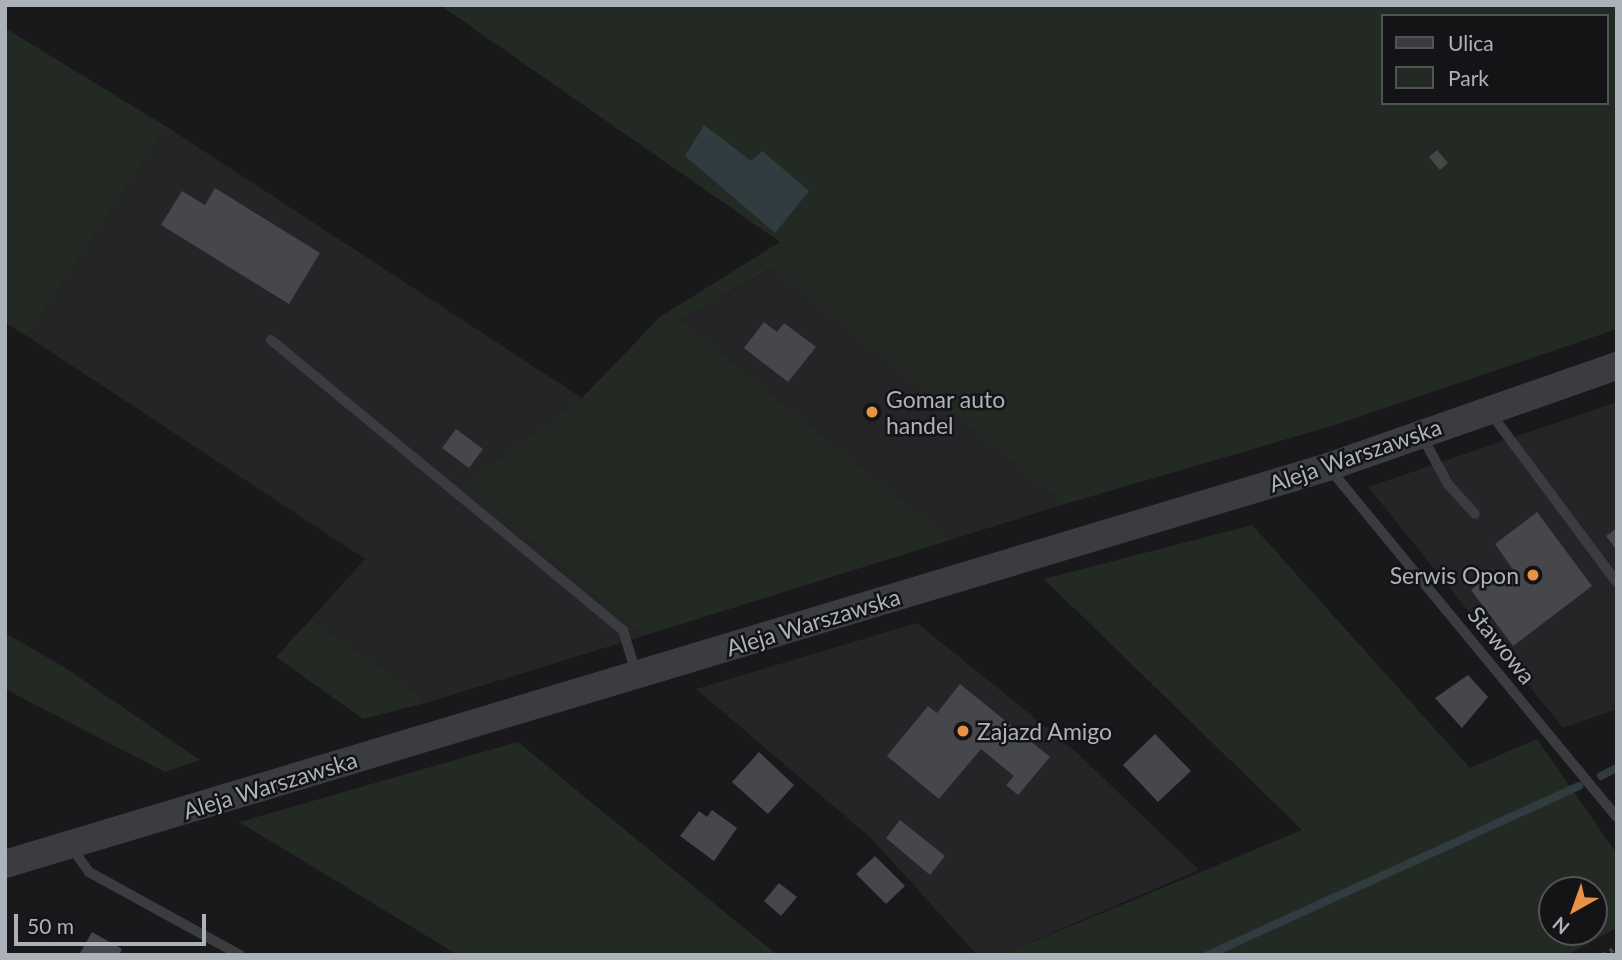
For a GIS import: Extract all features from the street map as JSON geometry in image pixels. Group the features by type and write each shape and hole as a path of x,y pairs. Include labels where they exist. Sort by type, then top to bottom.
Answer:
{"street":[{"name":"Aleja Warszawska","path":"5,864 1328,467 1617,366"}],"lane":[{"path":"271,340 623,630 636,675"},
{"path":"1489,410 1617,583"},
{"path":"1421,434 1448,484 1475,514"},
{"name":"Stawowa","path":"1328,467 1617,817"},
{"path":"69,845 89,872 240,955"}],"path":[{"path":"1602,955 1617,947"}],"shaded area":[{"path":"704,125 751,161 762,151 809,191 775,233 685,156"},
{"path":"167,127 582,398 466,484 643,636 429,702 311,619 365,559 27,336"},
{"name":"Gomar auto handel","path":"774,267 1065,504 950,540 680,320"},
{"path":"1617,402 1617,709 1563,728 1368,487"},
{"path":"917,623 1073,749 1199,870 1001,955 977,955 871,838 696,689"}],"green space":[{"path":"440,5 1617,5 1617,329 1332,426 1065,504 773,267 680,320 950,540 643,636 466,484 582,398 660,317 780,242"},
{"path":"5,28 167,127 27,336 5,323"},
{"path":"1252,525 1470,768 1537,739 1617,854 1617,928 1608,933 1608,876 1538,876 1538,946 1584,946 1567,955 1001,955 1302,830 1044,579"},
{"path":"311,619 429,702 363,719 276,657"},
{"path":"5,633 64,667 200,760 165,772 5,689"},
{"path":"518,742 777,955 458,955 239,822"}],"building":[{"path":"1437,150 1448,163 1440,170 1429,157"},
{"path":"215,188 320,253 289,304 161,225 182,191 205,205"},
{"path":"764,322 777,332 784,323 816,347 788,382 744,348"},
{"path":"456,429 483,449 469,468 442,448"},
{"path":"1537,512 1592,586 1513,646 1471,590 1488,577 1494,586 1514,571 1495,544"},
{"path":"1617,528 1617,551 1606,536"},
{"path":"1468,675 1488,697 1462,728 1435,698"},
{"name":"Zajazd Amigo","path":"960,684 1050,757 1018,795 1006,785 1014,776 981,749 939,799 887,756 928,706 937,713"},
{"path":"1155,734 1191,771 1158,802 1123,765"},
{"path":"759,752 794,785 768,814 732,782"},
{"path":"712,810 737,828 714,861 680,836 699,811 707,817"},
{"path":"900,820 945,856 930,875 886,838"},
{"path":"875,856 905,886 886,904 856,874"},
{"path":"779,883 797,897 781,916 764,901"},
{"path":"92,932 122,949 119,955 79,955"}],"waterway":[{"path":"1601,776 1617,768"},
{"path":"1208,955 1579,786"}],"place":[{"name":"Gomar auto handel","path":"872,412"},
{"name":"Serwis Opon","path":"1533,575"},
{"name":"Zajazd Amigo","path":"963,731"}]}
